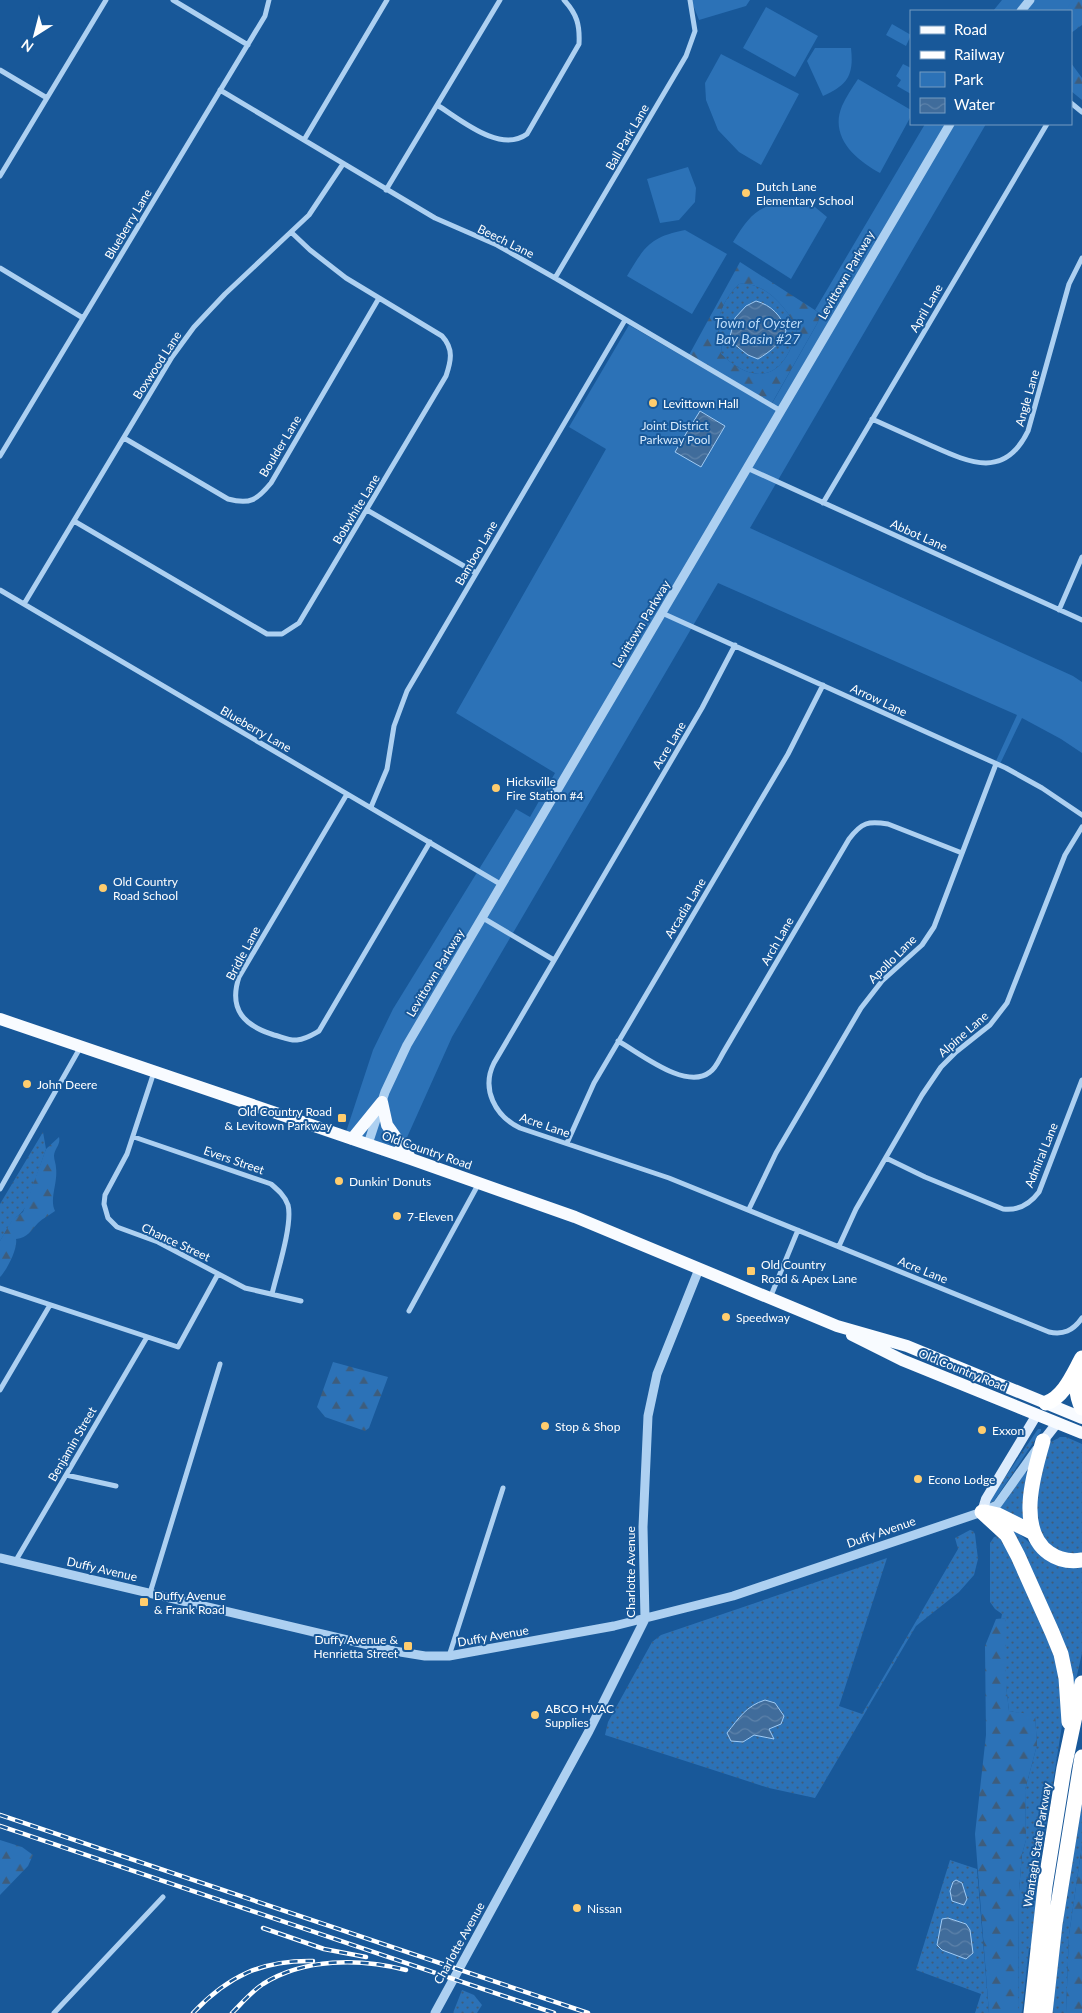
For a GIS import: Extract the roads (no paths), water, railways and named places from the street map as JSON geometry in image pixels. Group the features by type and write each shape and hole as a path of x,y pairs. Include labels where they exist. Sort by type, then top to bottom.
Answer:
{"highway":[{"path":"1046,1403 1051,1402 1061,1393 1082,1358"},
{"path":"1082,1371 1077,1380 1077,1387 1078,1400 1082,1408"},
{"path":"1043,1441 1032,1489 1030,1514 1034,1533 1041,1546 1053,1556 1068,1560 1082,1560"},
{"path":"982,1512 998,1515 1034,1533"},
{"path":"982,1512 1007,1535 1011,1542 1061,1654 1066,1678 1070,1745"},
{"name":"Wantagh State Parkway","path":"1031,2013 1045,1886 1064,1768 1082,1683"},
{"path":"1045,2013 1055,1924 1081,1762"}],"main road":[{"name":"Old Country Road","path":"0,1019 368,1144 575,1217 838,1326 907,1346 1082,1418"},
{"path":"352,1139 382,1102"},
{"path":"382,1102 387,1125 411,1159"},
{"name":"Old Country Road","path":"838,1326 868,1344 902,1360 1036,1416 1082,1433"},
{"path":"982,1512 986,1499 1036,1416"},
{"name":"Duffy Avenue","path":"1043,1441 1057,1423"}],"street":[{"path":"0,176 106,0"},
{"path":"173,0 248,45"},
{"name":"Blueberry Lane","path":"0,456 248,45 265,16 269,0"},
{"path":"304,140 388,0"},
{"path":"386,190 500,0"},
{"path":"437,105 490,137 511,141 527,134 579,44 580,29 578,19 564,0"},
{"name":"Ball Park Lane","path":"555,278 686,56 695,31 690,0"},
{"path":"1022,10 1030,0"},
{"path":"0,70 47,98"},
{"name":"Beech Lane","path":"220,90 386,190 435,218 497,245 781,411"},
{"path":"1072,104 1082,112"},
{"name":"Levittown Parkway","path":"368,1144 382,1102 407,1045 949,125"},
{"name":"April Lane","path":"823,503 1046,125"},
{"name":"Boxwood Lane","path":"24,604 172,357 194,327 224,294 309,215 343,164"},
{"name":"Bobwhite Lane","path":"74,521 254,628 274,635 287,632 299,623 446,376 451,361 449,347 442,336 326,264 291,232"},
{"name":"Angle Lane","path":"872,419 963,460 979,464 992,463 1010,455 1019,448 1028,431 1069,284 1082,258"},
{"path":"0,268 83,318"},
{"name":"Boulder Lane","path":"124,438 228,499 247,502 260,497 271,483 379,298"},
{"name":"Bamboo Lane","path":"371,807 388,769 394,726 406,691 625,320"},
{"name":"Abbot Lane","path":"748,468 1082,620"},
{"path":"367,510 476,573"},
{"path":"1059,610 1082,557"},
{"name":"Blueberry Lane","path":"0,590 502,885"},
{"name":"Arrow Lane","path":"662,613 996,764 1042,788 1082,815"},
{"name":"Acre Lane","path":"734,645 702,708 494,1063 489,1078 489,1086 496,1109 511,1124 669,1178 1049,1332 1066,1333 1074,1328 1082,1318"},
{"name":"Arcadia Lane","path":"567,1143 594,1083 783,762 823,685"},
{"name":"Apollo Lane","path":"749,1209 776,1153 862,1008 882,981 910,958 928,938 996,764"},
{"name":"Bridle Lane","path":"347,794 239,977 235,989 236,1000 242,1015 251,1026 296,1040 307,1038 319,1031 430,842"},
{"name":"Arch Lane","path":"618,1041 676,1075 697,1078 709,1073 723,1053 849,839 856,829 863,825 875,822 888,824 962,853"},
{"name":"Alpine Lane","path":"839,1246 856,1209 922,1095 941,1067 956,1052 990,1025 1007,1003 1065,855 1082,827"},
{"path":"482,918 554,960"},
{"path":"0,1189 81,1048"},
{"name":"Chance Street","path":"154,1071 128,1154 105,1195 104,1204 108,1218 117,1227 158,1242 245,1288 301,1301"},
{"name":"Admiral Lane","path":"886,1158 925,1177 1003,1209 1017,1209 1027,1204 1039,1192 1082,1080"},
{"name":"Evers Street","path":"134,1137 271,1184 282,1194 288,1204 290,1218 272,1294"},
{"path":"409,1311 479,1183"},
{"path":"770,1299 798,1230"},
{"name":"Charlotte Avenue","path":"435,2013 589,1731 645,1619 643,1527 648,1416 657,1374 699,1269"},
{"path":"0,1288 178,1347 218,1274"},
{"path":"0,1390 50,1305"},
{"name":"Benjamin Street","path":"15,1562 147,1337"},
{"path":"150,1594 220,1364"},
{"name":"Duffy Avenue","path":"0,1558 394,1652 425,1656 449,1656 538,1641 645,1619 733,1596 982,1512 997,1505 1043,1441"},
{"path":"66,1475 116,1486"},
{"path":"449,1656 503,1488"},
{"path":"54,2013 163,1897"}],"water":[{"name":"Town of Oyster Bay Basin #27","path":"756,301 766,305 775,312 782,321 786,331 775,347 758,359 748,355 729,340 735,318 746,306"},
{"path":"700,411 725,426 701,467 675,452 690,427 695,430 697,427 692,424"},
{"path":"765,1700 775,1703 784,1716 781,1724 769,1729 774,1739 754,1735 743,1742 731,1741 727,1733 739,1718 748,1709"},
{"path":"956,1880 962,1883 967,1899 964,1905 952,1901 950,1891 953,1882"},
{"path":"948,1918 966,1924 970,1930 973,1953 966,1959 942,1950 937,1945 942,1919"}],"railway":[{"path":"0,1815 588,2013"},
{"path":"0,1826 554,2013"},
{"path":"263,1928 324,1949 366,1957"},
{"path":"193,2013 219,1989 247,1973 262,1967 278,1964 295,1961 313,1961"},
{"path":"232,2013 263,1984 279,1975 296,1969 314,1965 351,1962 370,1963 406,1970"}],"place":[{"name":"Dutch Lane Elementary School","path":"746,193"},
{"name":"Levittown Hall","path":"653,403"},
{"name":"Hicksville Fire Station #4","path":"496,788"},
{"name":"Old Country Road School","path":"103,888"},
{"name":"John Deere","path":"27,1084"},
{"name":"Old Country Road & Levitown Parkway","path":"342,1118"},
{"name":"Dunkin' Donuts","path":"339,1181"},
{"name":"7-Eleven","path":"397,1216"},
{"name":"Old Country Road & Apex Lane","path":"751,1271"},
{"name":"Speedway","path":"726,1317"},
{"name":"Stop & Shop","path":"545,1426"},
{"name":"Exxon","path":"982,1430"},
{"name":"Econo Lodge","path":"918,1479"},
{"name":"Duffy Avenue & Frank Road","path":"144,1602"},
{"name":"Duffy Avenue & Henrietta Street","path":"408,1646"},
{"name":"ABCO HVAC Supplies","path":"535,1715"},
{"name":"Nissan","path":"577,1908"}],"park label":[{"name":"Joint District Parkway Pool","path":"675,432"}]}
